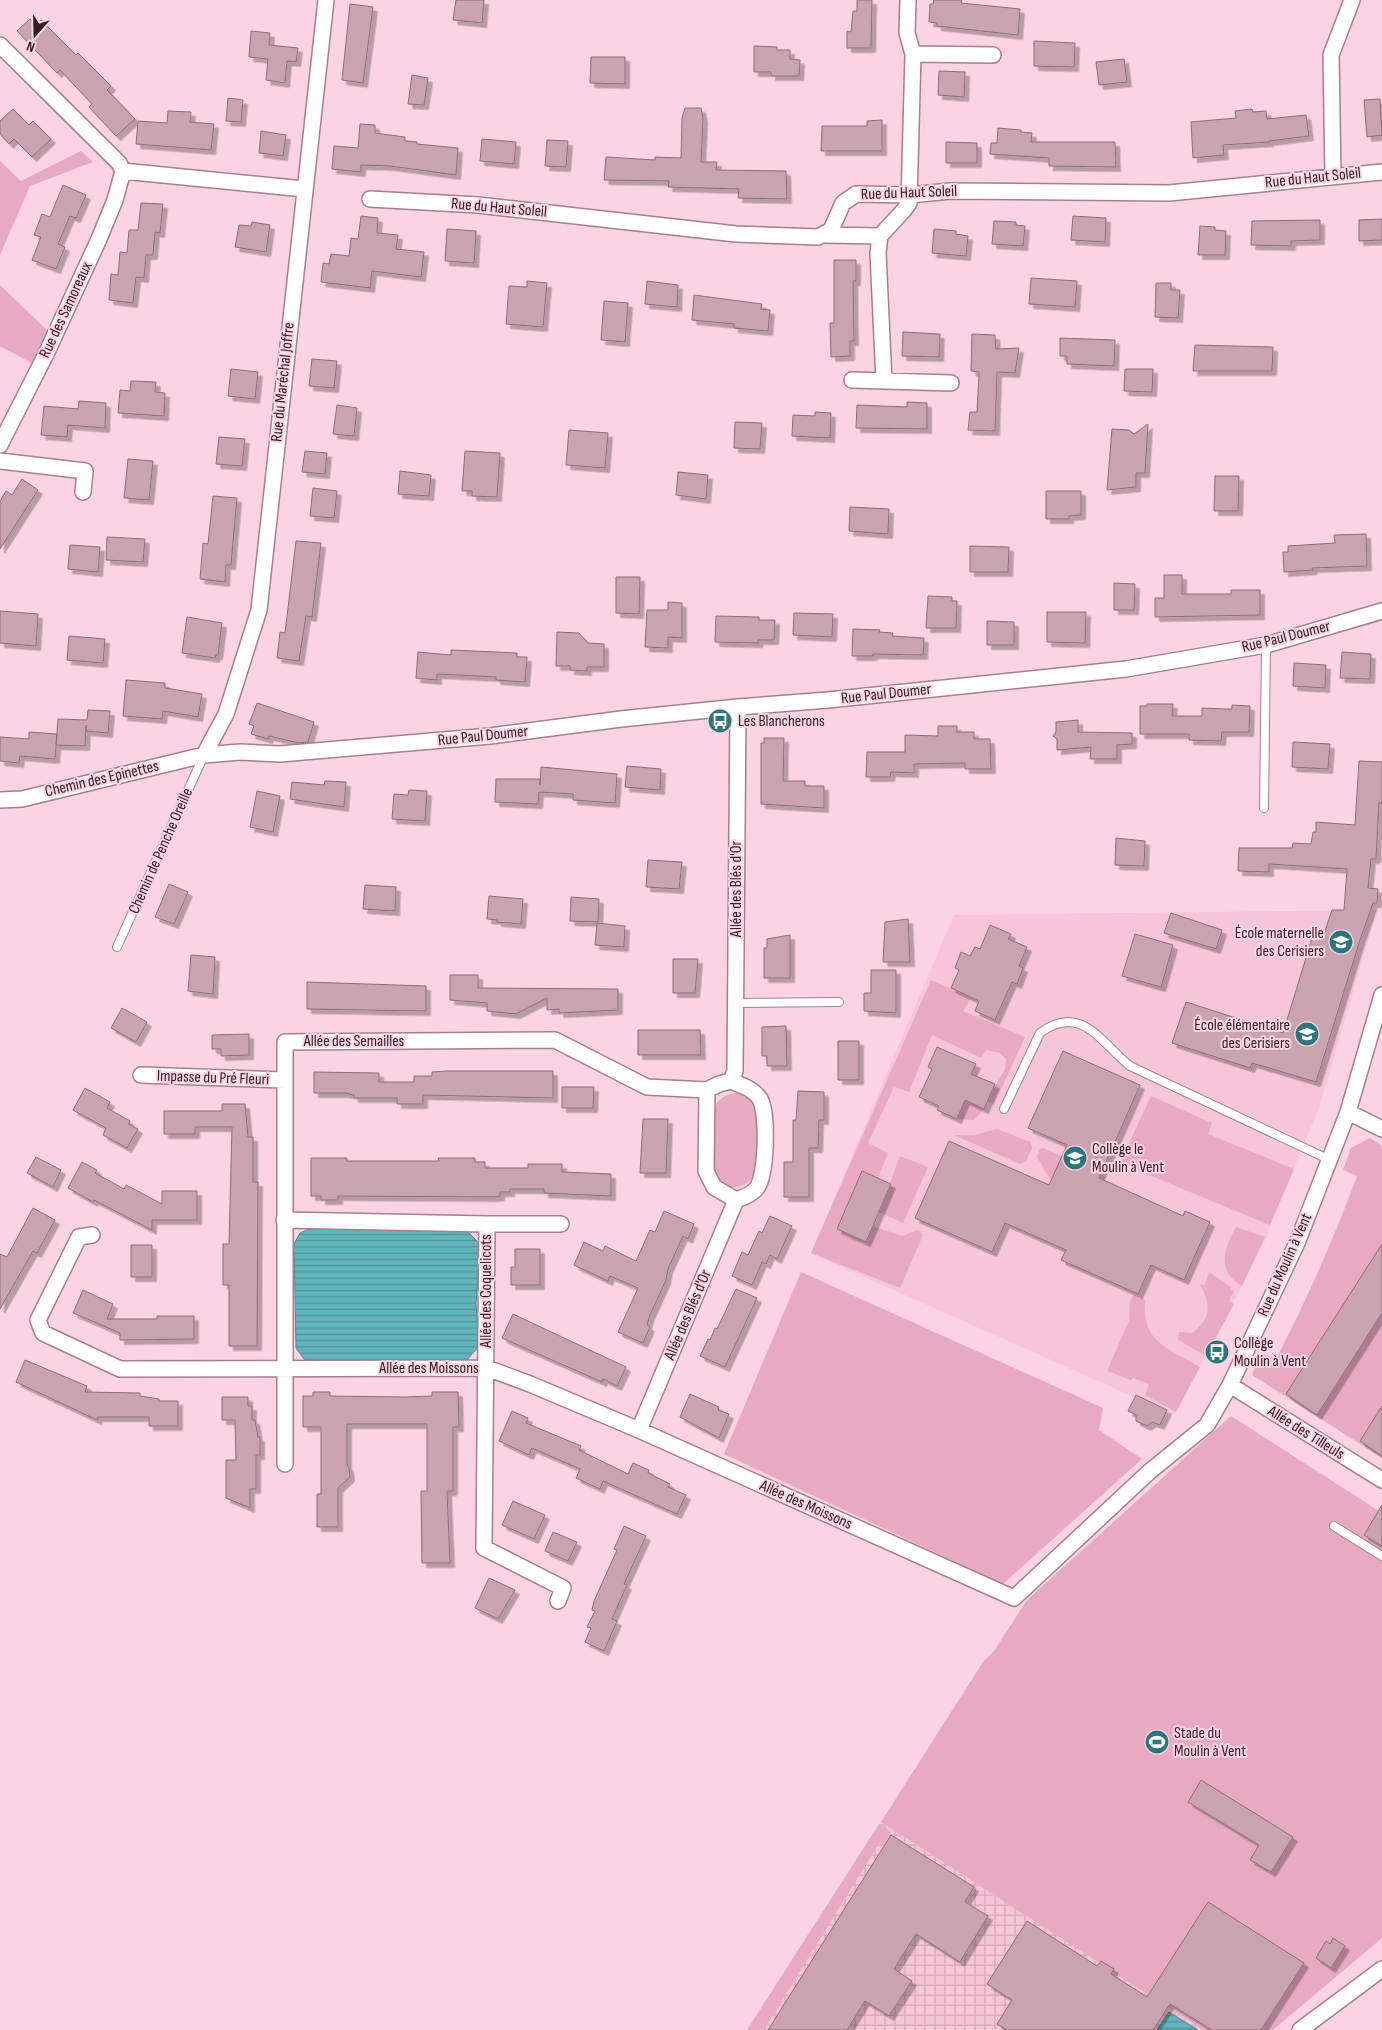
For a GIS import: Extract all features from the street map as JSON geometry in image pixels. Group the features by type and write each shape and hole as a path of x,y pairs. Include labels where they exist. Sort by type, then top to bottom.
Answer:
{"street":[{"name":"Rue du Maréchal Joffre","path":"204,755 226,714 259,610 326,0"},
{"path":"908,0 907,33 913,54 910,195"},
{"path":"1333,176 1331,55 1352,0"},
{"path":"0,45 119,163 123,172 304,189"},
{"path":"913,54 993,54"},
{"name":"Rue des Samoreaux","path":"0,445 47,352 99,239 115,200 123,172"},
{"name":"Rue du Haut Soleil","path":"370,199 478,205 736,234 818,237 832,230 843,203 856,194 910,195 950,192 1168,194 1382,172"},
{"name":"Rue du Haut Soleil","path":"880,236 904,210 910,195"},
{"path":"825,235 880,236 878,252 884,381"},
{"path":"852,380 950,383"},
{"path":"0,461 85,471 83,492"},
{"name":"Rue Paul Doumer","path":"204,755 240,752 280,754 490,736 621,719 1126,669 1266,645 1382,611"},
{"name":"Allée des Blés d'Or","path":"733,1076 738,707"},
{"name":"Chemin des Epinettes","path":"0,800 22,799 204,755"},
{"name":"Rue du Moulin à Vent","path":"1014,1598 1149,1472 1207,1425 1230,1385 1297,1243 1328,1159 1348,1112 1382,996"},
{"name":"Allée des Semailles","path":"285,1464 285,1042 555,1040 647,1086 707,1090 733,1076"},
{"name":"Impasse du Pré Fleuri","path":"141,1075 285,1080"},
{"path":"707,1090 706,1171 714,1187 736,1200 756,1189 762,1176 765,1119 760,1099 733,1076"},
{"path":"1348,1112 1382,1129"},
{"name":"Allée des Blés d'Or","path":"639,1430 736,1200"},
{"name":"Allée des Coquelicots","path":"284,1220 487,1224 484,1548 563,1588 558,1601"},
{"path":"487,1224 561,1224"},
{"name":"Allée des Moissons","path":"92,1235 79,1237 38,1320 43,1332 120,1369 487,1368 639,1430 1014,1598"},
{"name":"Allée des Tilleuls","path":"1230,1385 1382,1480"},
{"path":"1300,2030 1382,1969"}],"lane":[{"path":"1264,808 1266,645"},
{"name":"Chemin de Penche Oreille","path":"117,947 204,755"},
{"path":"735,1003 839,1002"},
{"path":"1004,1109 1040,1034 1049,1026 1064,1022 1080,1023 1098,1034 1113,1053 1130,1066 1328,1159"},
{"path":"1334,1526 1382,1556"}],"shaded area":[{"path":"81,151 93,162 30,186 0,255 0,161 21,181"},
{"path":"0,285 52,335 35,365 0,346"},
{"name":"Collège le Moulin à Vent","path":"1377,910 1319,1108 1270,1225 1269,1233 1174,1415 811,1253 954,915"},
{"path":"931,980 971,998 963,1011 1025,1037 994,1105 987,1101 1005,1069 1006,1059 1000,1053 986,1050 981,1058 932,1035 909,1092 894,1087 868,1143 888,1153 878,1178 862,1172 837,1229 866,1241 873,1226 902,1236 918,1230 923,1235 900,1288 811,1253"},
{"path":"735,1093 749,1097 756,1107 758,1124 757,1171 743,1185 730,1187 724,1186 719,1182 713,1169 712,1128 716,1105 724,1097"},
{"path":"1151,1096 1212,1123 1208,1134 1294,1169 1270,1225 1120,1163"},
{"path":"965,1100 984,1109 974,1120 957,1119"},
{"path":"997,1129 1030,1142 1032,1148 1026,1161 1020,1164 954,1135 975,1135"},
{"path":"1370,1138 1382,1146 1382,1458 1252,1375 1261,1353 1276,1359 1329,1246 1357,1176 1343,1170 1351,1148"},
{"path":"1043,1148 1100,1172 1105,1178 1095,1198 1051,1181 1037,1157 1040,1149"},
{"path":"900,1156 928,1167 903,1223 879,1212"},
{"path":"1236,1227 1265,1237 1242,1286 1228,1273 1225,1259 1228,1243"},
{"path":"801,1272 1103,1408 1099,1430 1142,1459 1003,1584 724,1454"},
{"path":"1209,1272 1231,1287 1230,1290 1234,1291 1229,1301 1234,1304 1206,1356 1178,1340 1179,1332 1193,1333 1204,1321 1208,1305 1200,1284 1205,1285"},
{"path":"1134,1294 1145,1300 1145,1315 1148,1326 1159,1342 1200,1367 1176,1412 1145,1395 1149,1384 1133,1378 1131,1380 1107,1371 1129,1321 1130,1302"},
{"name":"Stade du Moulin à Vent","path":"1231,1416 1382,1513 1382,1938 1273,2030 1203,2030 881,1822 983,1662 994,1651 1027,1600"},
{"path":"881,1822 1203,2030 747,2030"},
{"path":"879,1824 891,1832 883,1846 879,1843 764,2030 747,2030"}],"water":[{"path":"312,1228 465,1229 479,1243 480,1255 476,1303 479,1346 466,1361 307,1363 296,1348 294,1244 300,1233"},
{"path":"1169,2012 1198,2030 1157,2030"}],"building":[{"path":"456,0 484,0 482,23 453,20"},
{"path":"857,0 872,0 871,48 847,48 847,31 851,32 853,11 857,11"},
{"path":"934,0 962,0 961,3 1020,9 1018,35 937,26 937,23 929,22 930,4 933,4"},
{"path":"350,4 373,7 363,83 342,80"},
{"path":"30,19 35,25 41,20 111,86 107,90 135,119 116,136 89,107 92,104 60,70 57,73 17,31"},
{"path":"251,31 270,33 269,45 298,48 296,62 287,61 285,83 266,80 268,59 249,57"},
{"path":"1034,41 1075,43 1074,67 1034,66"},
{"path":"754,46 777,47 777,50 790,50 790,59 800,60 799,76 771,76 771,72 754,72"},
{"path":"591,57 625,57 625,84 590,83"},
{"path":"1124,59 1127,82 1099,85 1096,62"},
{"path":"939,71 965,72 964,97 938,95"},
{"path":"412,75 428,78 424,105 408,104"},
{"path":"228,98 243,100 241,122 226,121"},
{"path":"1380,99 1382,135 1367,137 1364,100"},
{"path":"685,108 701,108 703,118 701,162 717,162 716,170 786,171 787,199 738,198 739,189 668,187 669,181 604,180 606,157 655,160 655,157 681,158 682,118"},
{"path":"13,109 29,125 33,121 51,139 32,157 14,139 9,144 0,134 0,121"},
{"path":"1252,109 1253,112 1266,111 1267,119 1306,115 1309,136 1269,142 1223,145 1224,155 1193,158 1191,122 1236,118 1235,111"},
{"path":"168,111 191,112 190,122 214,124 211,150 136,144 138,121 167,123"},
{"path":"882,120 882,151 821,151 822,126 867,126 867,121"},
{"path":"360,124 375,125 375,133 405,137 405,141 417,142 417,144 458,148 456,175 390,166 361,165 361,172 332,169 334,146 358,148"},
{"path":"998,128 1032,133 1031,142 1115,142 1116,167 1049,166 1049,158 990,154 991,143 997,143"},
{"path":"261,131 286,135 283,156 259,153"},
{"path":"482,139 516,142 514,164 480,161"},
{"path":"547,140 568,141 566,167 545,166"},
{"path":"946,142 977,143 977,163 946,163"},
{"path":"63,185 86,195 76,218 70,216 58,244 65,247 56,269 32,260 41,237 34,235 42,214 50,217"},
{"path":"141,203 163,204 160,233 155,232 153,255 146,255 144,278 136,277 133,303 109,300 111,274 118,275 120,252 127,253 129,230 138,230"},
{"path":"361,216 378,218 377,233 398,235 396,249 424,252 421,277 372,271 370,288 321,282 323,263 329,264 331,254 349,256 351,238 358,239"},
{"path":"1073,216 1106,218 1105,242 1071,240"},
{"path":"1382,219 1382,240 1359,241 1359,220"},
{"path":"1320,220 1320,240 1291,241 1291,246 1251,245 1252,221"},
{"path":"994,221 1016,222 1016,225 1025,226 1023,246 992,244"},
{"path":"252,222 270,225 266,252 235,247 239,225 251,226"},
{"path":"1200,226 1215,227 1215,230 1226,231 1225,255 1198,255"},
{"path":"447,229 476,231 474,263 445,261"},
{"path":"934,229 956,231 956,234 968,236 966,256 932,253"},
{"path":"834,260 856,260 856,281 853,281 854,341 850,341 850,356 831,357 830,323 834,323"},
{"path":"1031,278 1077,281 1075,307 1029,304"},
{"path":"527,281 547,283 543,327 506,324 509,286 527,287"},
{"path":"647,281 678,285 677,307 645,304"},
{"path":"1156,283 1171,283 1171,290 1180,290 1178,318 1155,317"},
{"path":"694,295 762,304 761,309 770,310 768,331 734,328 734,324 692,320"},
{"path":"604,301 628,303 625,342 601,340"},
{"path":"903,332 940,334 939,357 902,356"},
{"path":"972,334 995,335 996,349 1019,348 1015,373 997,372 995,431 968,430 970,412 977,412 979,372 971,371"},
{"path":"1060,338 1115,340 1114,366 1067,364 1067,356 1060,356"},
{"path":"1195,345 1273,347 1272,371 1193,371"},
{"path":"312,359 337,361 334,388 309,386"},
{"path":"231,369 258,372 255,399 228,396"},
{"path":"1125,369 1153,369 1152,392 1124,391"},
{"path":"131,381 156,382 155,392 165,393 164,416 118,413 120,390 130,391"},
{"path":"79,401 106,403 105,428 68,425 67,437 41,435 44,406 78,409"},
{"path":"907,402 927,403 927,429 856,428 857,405 907,407"},
{"path":"337,405 357,408 354,436 333,434"},
{"path":"815,412 831,413 830,438 792,436 793,415 815,416"},
{"path":"735,422 762,423 760,449 734,448"},
{"path":"1148,424 1145,473 1136,473 1136,487 1107,490 1112,429 1129,430 1134,434"},
{"path":"569,430 608,433 605,468 566,465"},
{"path":"219,437 245,439 242,466 216,464"},
{"path":"305,451 327,453 325,474 302,472"},
{"path":"465,451 500,453 497,497 472,496 472,491 462,491"},
{"path":"128,459 153,461 149,500 124,498"},
{"path":"400,471 431,475 429,496 398,494"},
{"path":"678,472 708,475 706,499 676,495"},
{"path":"1215,476 1239,476 1238,511 1214,511"},
{"path":"22,479 38,490 0,549 0,501 6,491 12,495"},
{"path":"313,488 337,491 334,518 310,516"},
{"path":"1046,491 1081,491 1081,515 1069,516 1069,519 1046,519"},
{"path":"213,496 237,498 231,565 226,565 225,582 200,579 203,543 208,544"},
{"path":"850,507 889,509 888,534 849,531"},
{"path":"1366,534 1367,566 1312,568 1313,570 1284,572 1283,552 1288,552 1288,546 1335,543 1334,535"},
{"path":"107,537 145,539 143,562 106,560"},
{"path":"296,541 321,543 312,617 306,616 299,661 277,658 280,632 285,633"},
{"path":"70,545 100,547 98,572 68,569"},
{"path":"970,546 1009,547 1008,572 970,572"},
{"path":"1164,575 1182,575 1182,594 1231,594 1231,590 1260,590 1260,615 1155,617 1155,598 1164,598"},
{"path":"616,577 640,577 639,614 616,613"},
{"path":"1114,583 1135,584 1134,610 1114,610"},
{"path":"928,596 952,597 952,601 957,601 956,628 926,628"},
{"path":"668,602 682,603 682,638 668,637 668,648 645,647 647,610 668,610"},
{"path":"0,611 38,614 36,646 0,643"},
{"path":"1047,612 1086,612 1085,643 1047,642"},
{"path":"794,613 833,614 832,637 793,635"},
{"path":"716,616 759,617 759,620 775,620 774,640 758,640 758,643 715,642"},
{"path":"187,617 222,623 218,655 215,658 182,653"},
{"path":"987,621 1014,622 1014,645 987,645"},
{"path":"853,629 880,630 879,632 893,633 892,636 924,638 923,655 873,654 873,656 852,656"},
{"path":"557,632 579,633 588,643 604,644 604,667 587,667 587,671 570,670 570,666 556,666"},
{"path":"69,636 105,639 103,663 67,660"},
{"path":"451,650 517,653 517,657 527,657 525,682 496,680 496,677 437,674 437,680 416,678 418,652 451,655"},
{"path":"1342,652 1371,654 1370,679 1340,678"},
{"path":"1294,663 1326,665 1325,688 1293,686"},
{"path":"126,680 165,683 165,688 202,694 198,717 163,711 162,719 123,716"},
{"path":"257,703 314,722 308,742 299,743 269,736 268,739 251,734 254,726 249,724"},
{"path":"1147,704 1173,704 1172,716 1202,716 1202,708 1232,709 1232,705 1250,706 1249,732 1222,732 1221,741 1189,740 1189,734 1140,734 1140,706 1147,706"},
{"path":"88,710 110,711 108,733 86,731 86,725 85,746 56,745 58,719 87,720"},
{"path":"1078,720 1078,732 1132,733 1132,744 1117,745 1117,759 1090,759 1091,747 1057,750 1057,739 1053,736 1056,732 1056,722"},
{"path":"938,726 957,726 957,732 974,732 974,739 990,739 991,769 965,769 965,763 914,764 914,773 891,772 890,777 866,777 867,752 905,752 905,735 938,736"},
{"path":"29,732 57,734 55,759 20,756 19,763 0,761 0,737 29,739"},
{"path":"764,738 784,738 783,781 805,781 805,786 824,786 824,808 761,804 761,743 764,743"},
{"path":"1293,742 1330,744 1328,769 1292,767"},
{"path":"1359,761 1382,762 1382,803 1379,803 1376,859 1371,859 1368,888 1378,889 1377,903 1373,903 1360,940 1316,1082 1252,1063 1250,1068 1172,1043 1186,1002 1283,1033 1313,935 1323,937 1332,910 1344,910 1347,869 1269,864 1269,872 1238,871 1239,848 1292,848 1293,843 1311,844 1313,832 1316,832 1316,822 1355,825"},
{"path":"627,766 661,769 660,790 625,787"},
{"path":"541,767 617,774 615,803 573,800 573,794 539,792 538,804 495,802 496,779 540,779 540,785"},
{"path":"325,781 346,782 344,807 290,799 292,782 324,785"},
{"path":"409,790 427,791 425,821 392,819 394,794 408,795"},
{"path":"257,791 280,796 273,832 250,827"},
{"path":"1116,838 1145,841 1144,866 1115,865"},
{"path":"648,860 682,862 679,889 646,887"},
{"path":"169,884 188,892 174,924 155,917"},
{"path":"365,885 396,887 395,911 363,909"},
{"path":"489,896 523,899 521,924 497,922 497,920 487,919"},
{"path":"571,897 599,899 598,922 570,921"},
{"path":"1171,913 1222,930 1216,949 1164,933"},
{"path":"908,919 910,962 883,962 885,922"},
{"path":"597,923 625,926 624,947 595,945"},
{"path":"990,925 1011,934 1008,939 1027,947 1019,966 1023,968 1017,984 1012,982 995,1020 975,1011 979,1001 951,988 959,970 955,968 961,952 970,956 975,947 980,949"},
{"path":"1135,934 1173,945 1161,987 1122,976"},
{"path":"790,935 790,978 764,978 764,948 767,948 767,939"},
{"path":"191,955 215,957 213,994 188,991"},
{"path":"673,959 698,959 695,993 673,993"},
{"path":"871,970 896,970 896,1013 864,1011 864,993 871,993"},
{"path":"450,975 478,975 478,988 618,989 618,1010 559,1013 559,1009 547,1010 547,998 516,1014 487,1011 487,1003 450,1000"},
{"path":"307,982 426,986 426,1011 307,1009"},
{"path":"122,1008 147,1022 136,1042 111,1028"},
{"path":"786,1026 787,1066 767,1066 767,1056 762,1056 762,1027"},
{"path":"638,1030 700,1030 701,1055 638,1055"},
{"path":"249,1034 249,1055 221,1056 221,1049 212,1049 212,1035"},
{"path":"838,1041 859,1041 859,1080 838,1080"},
{"path":"937,1047 976,1064 971,1074 995,1084 984,1109 965,1100 957,1119 937,1110 939,1106 919,1097 932,1069 928,1067"},
{"path":"1063,1051 1140,1085 1099,1178 1183,1216 1185,1211 1210,1222 1184,1280 1151,1265 1138,1294 1061,1260 1066,1250 1005,1223 992,1252 915,1218 949,1141 1049,1185 1067,1145 1028,1128"},
{"path":"553,1071 553,1098 423,1095 423,1104 397,1104 397,1098 354,1098 354,1095 345,1093 314,1093 314,1072 379,1073 379,1082 414,1082 414,1076 432,1076 432,1072"},
{"path":"562,1087 594,1087 593,1108 562,1108"},
{"path":"85,1088 110,1102 107,1108 130,1121 128,1124 138,1129 127,1148 103,1135 106,1128 73,1110"},
{"path":"798,1091 824,1092 824,1120 819,1120 818,1148 809,1148 809,1197 784,1197 784,1162 793,1162 793,1120 796,1120"},
{"path":"222,1104 245,1104 248,1137 253,1137 253,1182 258,1182 257,1346 229,1346 229,1285 223,1285 223,1244 229,1244 232,1127 195,1127 195,1134 164,1134 164,1111 222,1111"},
{"path":"643,1119 668,1119 666,1173 640,1173"},
{"path":"36,1157 61,1170 53,1187 27,1173"},
{"path":"311,1158 347,1158 347,1161 439,1161 438,1158 475,1158 475,1162 485,1162 485,1168 528,1168 528,1164 562,1164 562,1172 611,1174 611,1196 544,1193 544,1189 510,1189 510,1192 500,1192 500,1196 494,1197 338,1196 338,1200 321,1200 321,1196 311,1196"},
{"path":"82,1162 97,1170 95,1173 124,1189 126,1185 162,1204 162,1191 197,1191 197,1220 152,1220 152,1230 94,1200 93,1202 68,1188"},
{"path":"862,1171 891,1184 866,1242 837,1229"},
{"path":"33,1208 55,1220 37,1253 33,1251 0,1309 0,1254 7,1257"},
{"path":"664,1211 694,1224 688,1239 683,1236 668,1269 666,1280 650,1315 647,1325 650,1327 643,1343 618,1332 638,1288 610,1276 608,1281 574,1265 584,1242 603,1251 605,1246 636,1261 650,1230 655,1232"},
{"path":"770,1216 792,1226 777,1259 770,1255 766,1264 762,1262 752,1285 732,1276 742,1252 748,1255 759,1231 762,1233"},
{"path":"1382,1244 1382,1313 1317,1415 1286,1394"},
{"path":"131,1245 152,1245 152,1277 131,1277"},
{"path":"515,1249 540,1249 540,1285 511,1285 511,1267 515,1267"},
{"path":"736,1289 757,1298 725,1367 700,1356 708,1339 710,1340 715,1328 717,1329"},
{"path":"83,1290 113,1304 107,1319 157,1319 157,1316 194,1316 194,1339 120,1340 120,1333 73,1313"},
{"path":"513,1314 626,1367 617,1386 603,1379 602,1382 502,1338"},
{"path":"25,1360 87,1386 85,1392 140,1393 140,1396 159,1399 159,1401 178,1401 178,1426 149,1426 149,1417 98,1417 97,1420 16,1382"},
{"path":"313,1392 330,1392 330,1396 404,1397 432,1396 432,1392 458,1392 459,1427 453,1427 453,1491 447,1491 450,1563 422,1563 421,1491 427,1491 427,1424 347,1424 347,1465 350,1477 338,1488 338,1527 317,1527 317,1494 321,1494 321,1427 303,1427 303,1396 313,1396"},
{"path":"690,1394 719,1407 718,1410 729,1414 719,1438 680,1417"},
{"path":"1136,1395 1167,1410 1160,1425 1152,1422 1147,1426 1136,1421 1136,1415 1128,1411"},
{"path":"222,1397 248,1397 248,1406 252,1406 252,1420 255,1420 258,1437 260,1437 260,1455 256,1455 256,1489 250,1489 250,1508 226,1498 226,1460 236,1460 235,1420 222,1420"},
{"path":"1382,1406 1382,1456 1360,1441"},
{"path":"512,1411 528,1418 526,1423 581,1446 579,1450 628,1474 633,1463 649,1470 648,1473 670,1484 668,1487 686,1495 677,1514 603,1481 600,1489 576,1478 580,1469 532,1448 529,1455 499,1441"},
{"path":"513,1501 545,1515 534,1539 502,1525"},
{"path":"1382,1505 1382,1546 1364,1535"},
{"path":"624,1526 646,1536 624,1584 627,1585 612,1619 617,1621 604,1651 585,1642 591,1628 587,1627 595,1611 592,1610 594,1601 617,1550 614,1549"},
{"path":"553,1532 577,1542 568,1561 545,1551"},
{"path":"489,1578 515,1590 498,1619 475,1608"},
{"path":"1201,1780 1293,1837 1271,1872 1250,1860 1259,1845 1188,1802"},
{"path":"891,1835 974,1887 965,1902 988,1916 960,1962 916,1934 894,1969 912,1981 889,2016 865,2001 847,2030 768,2030"},
{"path":"1208,1902 1304,1963 1261,2030 1212,2030 1170,2004 1153,2030 1007,2030 997,2024 1012,2000 987,1984 1027,1921 1097,1966 1101,1961 1114,1969 1111,1974 1147,1997"},
{"path":"1333,1938 1345,1946 1331,1968 1316,1958 1326,1941 1330,1944"}],"place":[{"name":"Les Blancherons","path":"720,721"},
{"name":"École maternelle des Cerisiers","path":"1341,942"},
{"name":"École élémentaire des Cerisiers","path":"1307,1034"},
{"name":"Collège le Moulin à Vent","path":"1075,1158"},
{"name":"Collège Moulin à Vent","path":"1217,1352"},
{"name":"Stade du Moulin à Vent","path":"1157,1742"}]}
